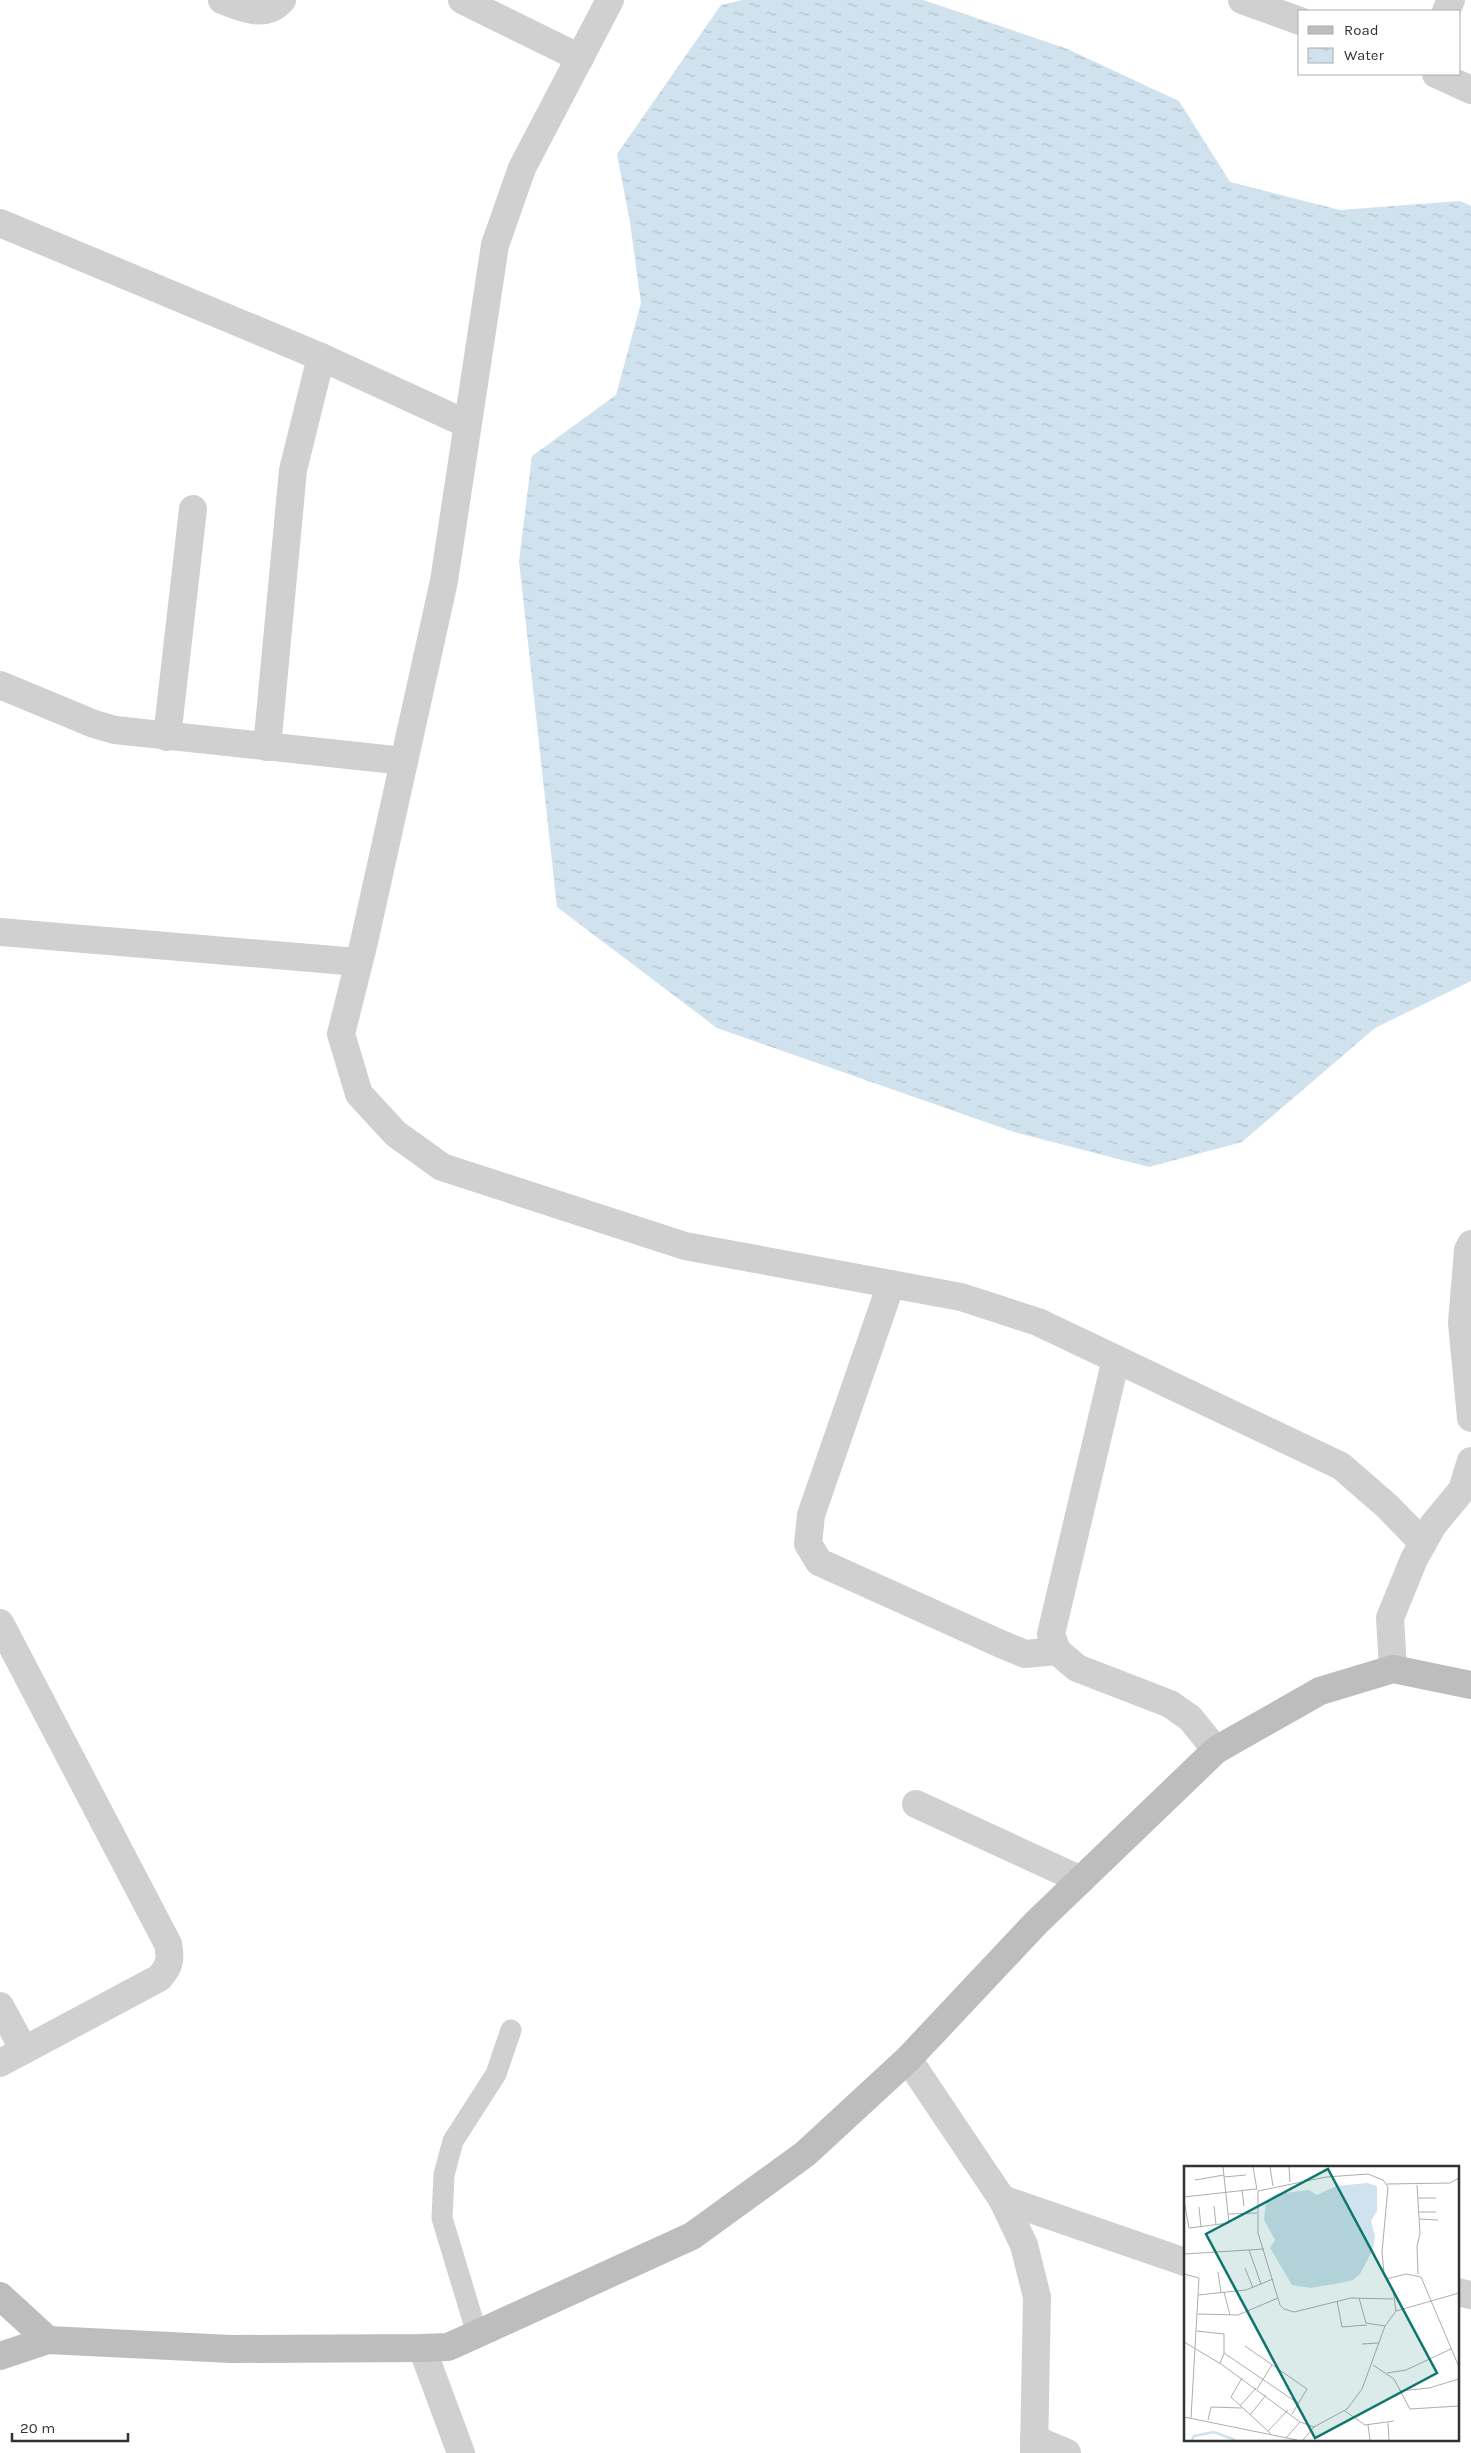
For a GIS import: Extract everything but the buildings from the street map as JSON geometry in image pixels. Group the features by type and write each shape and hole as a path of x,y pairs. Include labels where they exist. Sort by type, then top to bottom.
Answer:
{"street":[{"path":"222,0 247,10 264,11 278,6 282,0"},
{"path":"462,0 580,58"},
{"path":"610,0 522,168 495,246 444,581 364,942 341,1034 359,1094 396,1134 442,1167 685,1246 961,1297 1038,1322 1341,1466 1387,1506 1423,1542"},
{"path":"1242,0 1298,20"},
{"path":"1438,75 1471,90"},
{"path":"0,223 321,357 467,424"},
{"path":"267,747 292,470 321,357"},
{"path":"167,736 193,509"},
{"path":"0,685 94,724 133,733 404,761"},
{"path":"0,932 358,962"},
{"path":"1471,1244 1468,1250 1467,1324 1471,1418"},
{"path":"891,1284 811,1515 808,1544 819,1562 1001,1644 1025,1654 1056,1652"},
{"path":"1116,1359 1051,1634 1056,1652 1077,1668 1170,1704 1190,1718 1216,1750"},
{"path":"1393,1670 1390,1618 1414,1559 1433,1524 1462,1490 1471,1460"},
{"path":"0,1623 168,1944 170,1958 168,1968 159,1978 0,2063"},
{"path":"0,2356 48,2340 231,2349 448,2347 692,2236 805,2154 908,2059 1036,1923 1216,1750 1320,1692 1393,1670 1471,1685"},
{"path":"916,1804 1081,1880"},
{"path":"0,2006 24,2050"},
{"path":"908,2059 1002,2199 1024,2245 1037,2297 1034,2446 1067,2453"},
{"path":"1002,2199 1184,2262"},
{"path":"1458,2292 1471,2295"},
{"path":"0,2296 48,2340"},
{"path":"422,2348 462,2453"}],"lane":[{"path":"476,2334 442,2218 444,2175 453,2141 496,2074 511,2030"}],"water":[{"path":"743,0 923,0 1065,48 1179,101 1230,182 1340,210 1460,201 1471,206 1471,981 1375,1028 1242,1142 1149,1167 1014,1132 717,1028 557,907 519,561 532,456 616,395 641,303 630,222 617,154 721,5"}]}
